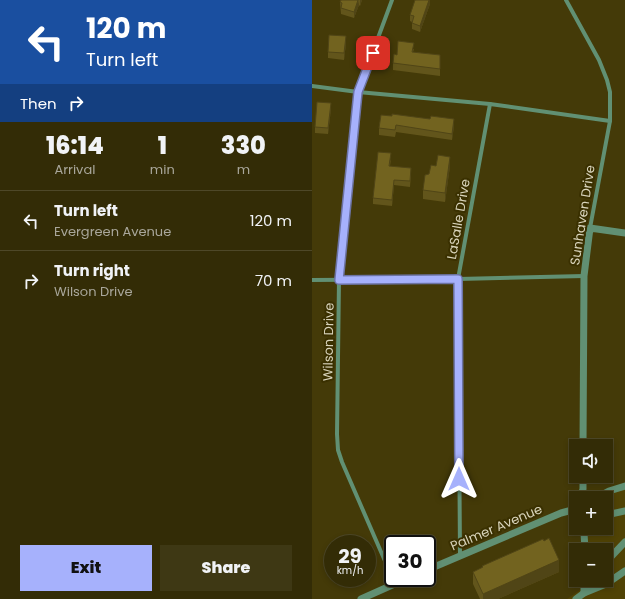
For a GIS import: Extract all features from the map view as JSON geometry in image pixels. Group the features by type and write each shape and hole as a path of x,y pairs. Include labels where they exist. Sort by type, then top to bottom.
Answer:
{"street":[{"name":"Wilson Drive","path":"384,559 338,450 339,280 358,92 392,0"},
{"name":"Sunhaven Drive","path":"566,0 599,60 610,92 610,121 590,228 584,276 583,439"},
{"path":"312,86 358,92 490,104 610,121"},
{"name":"LaSalle Drive","path":"460,555 458,279 490,104"},
{"path":"590,228 625,233"},
{"path":"312,280 584,276"},
{"path":"609,491 625,486"},
{"name":"Palmer Avenue","path":"436,566 569,510"},
{"path":"613,514 625,511"},
{"path":"613,555 625,542"},
{"path":"584,592 606,584 625,571"},
{"path":"361,599 388,587"},
{"path":"584,587 584,592"},
{"path":"576,599 587,587"}],"shaded area":[{"path":"625,484 625,599 567,599 585,587 613,587 613,543 587,543 586,535 613,535 613,491 605,491"}],"building":[{"path":"341,0 358,0 354,12 341,8"},
{"path":"415,0 429,0 420,26 412,23 414,16 410,15"},
{"path":"329,35 346,36 344,53 328,52"},
{"path":"398,41 414,43 412,52 440,55 440,69 393,63 394,54 397,55"},
{"path":"317,102 331,103 328,128 315,127"},
{"path":"392,114 430,119 431,116 454,119 452,134 396,125 395,130 379,128 381,115 392,116"},
{"path":"378,152 391,153 389,166 411,168 410,181 394,180 392,200 373,198"},
{"path":"438,155 450,157 445,193 423,190 425,175 429,174 431,165 436,166"},
{"path":"549,538 559,560 483,594 473,572 483,567 482,566 543,539 544,541"}],"route":[{"path":"373,53 358,92 339,280 458,279 459,479"}]}
